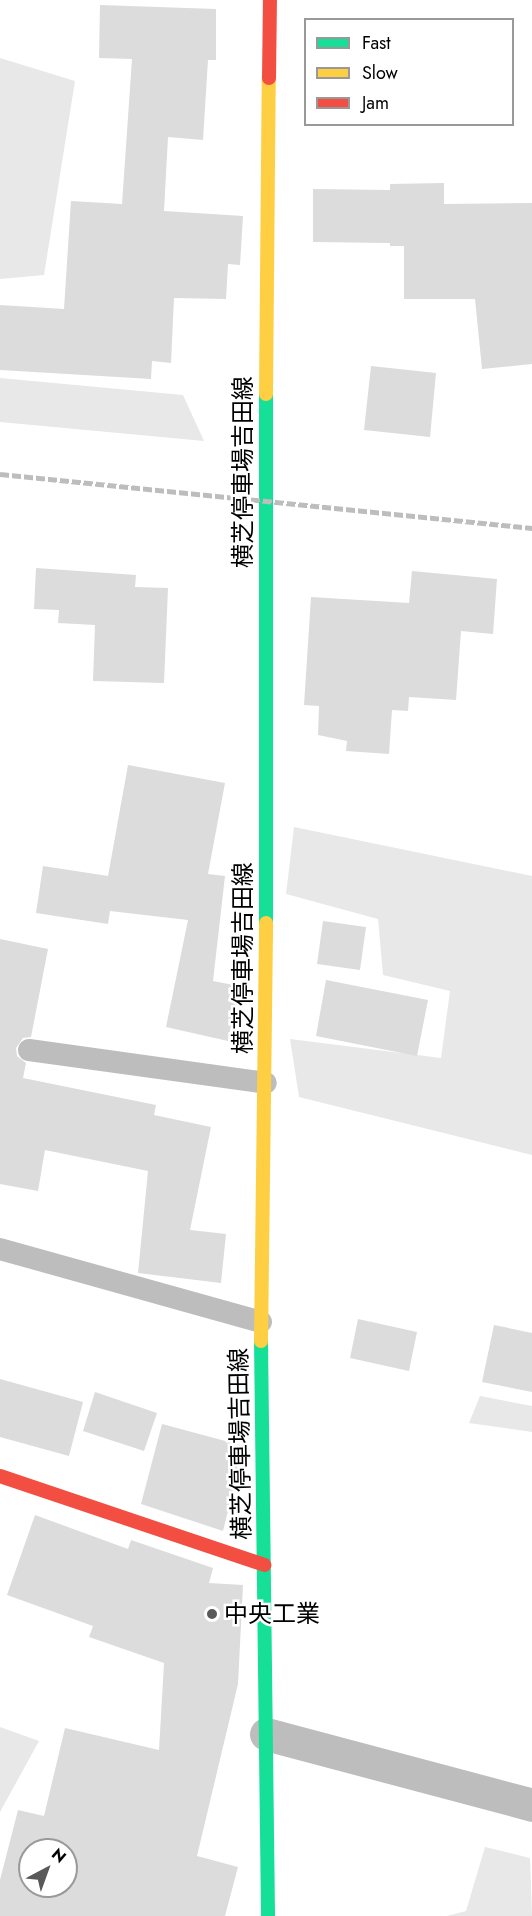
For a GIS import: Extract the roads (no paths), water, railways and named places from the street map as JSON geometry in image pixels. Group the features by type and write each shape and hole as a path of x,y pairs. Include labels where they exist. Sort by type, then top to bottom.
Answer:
{"main road":[{"name":"横芝停車場吉田線","path":"268,1916 261,1322 266,1083 265,502 270,0"},
{"path":"0,1476 264,1565"}],"street":[{"path":"266,1734 532,1805"}],"lane":[{"path":"29,1050 266,1083"},
{"path":"0,1249 261,1322"}],"railway":[{"path":"0,474 532,528"}],"place":[{"name":"中央工業","path":"212,1614"}]}
